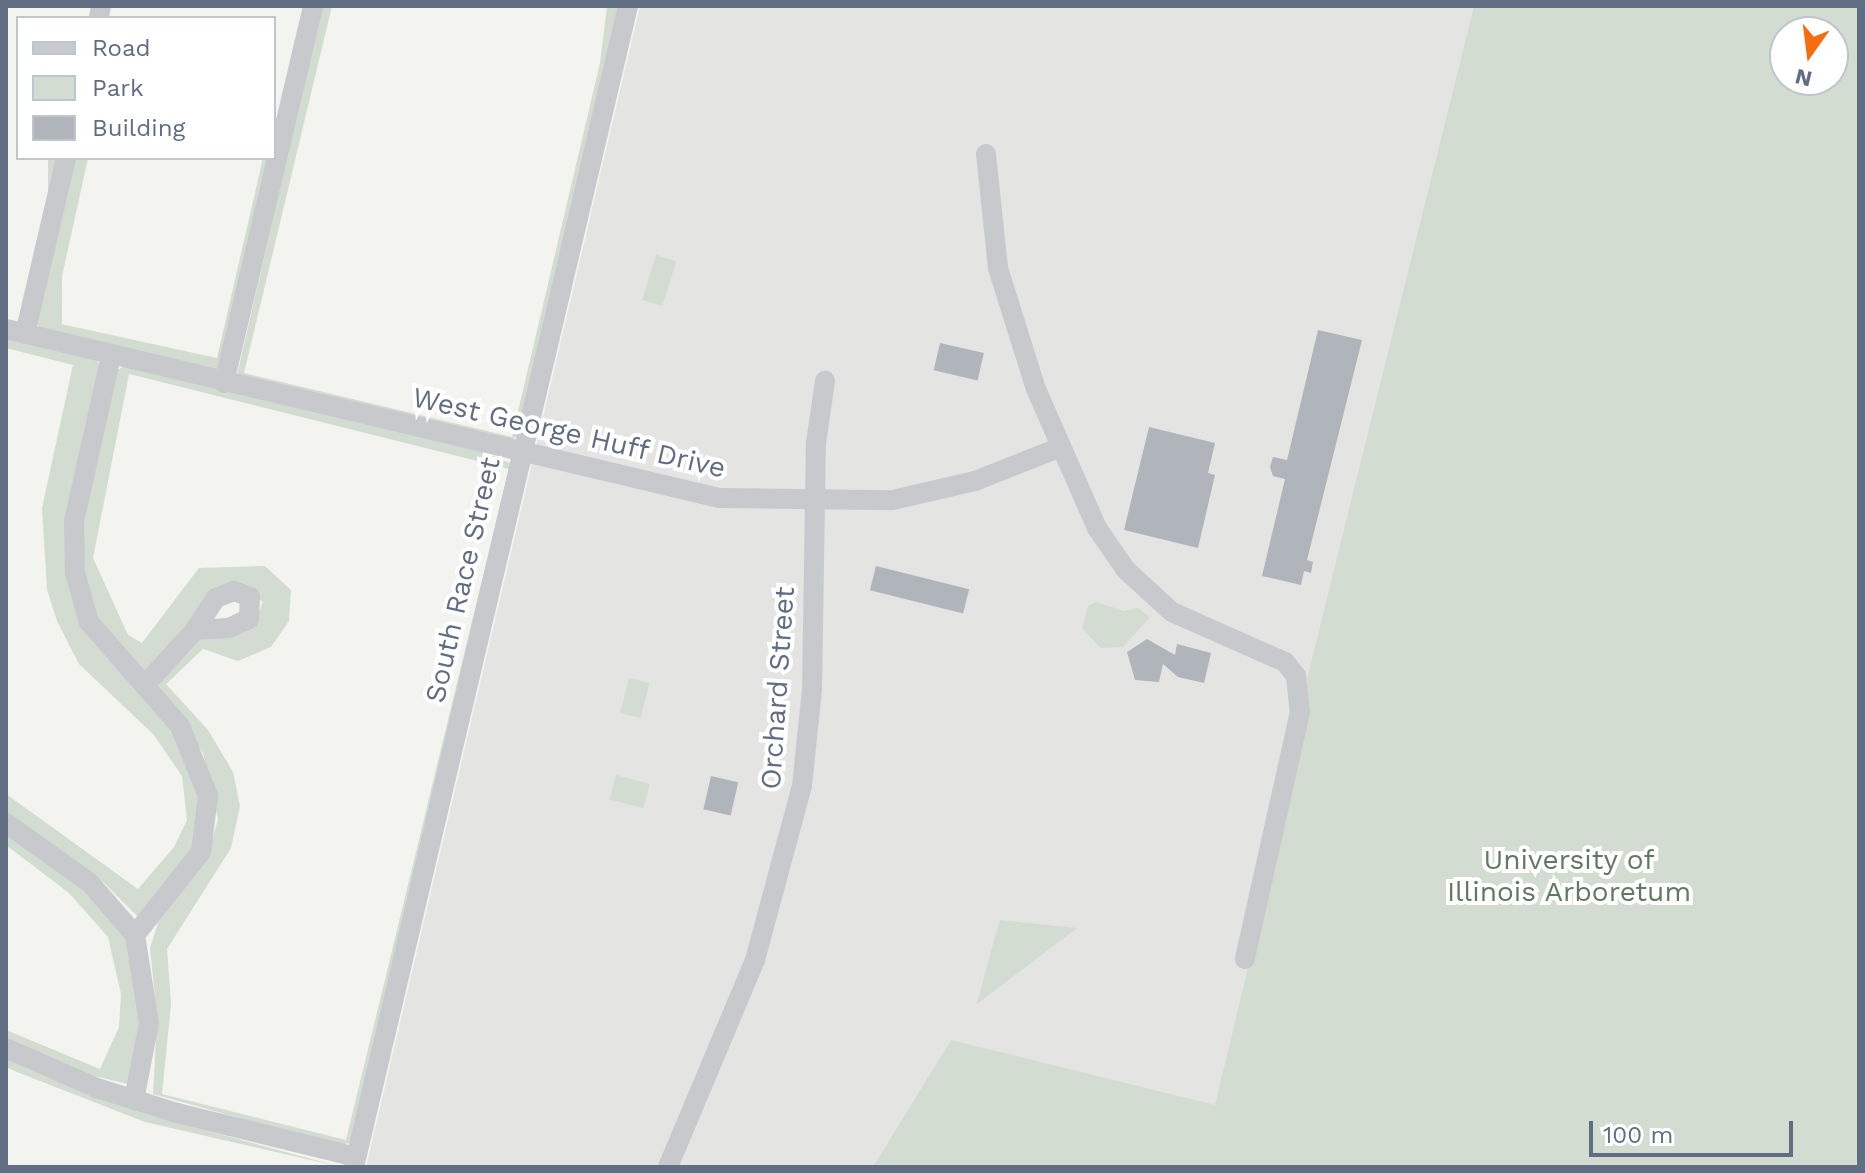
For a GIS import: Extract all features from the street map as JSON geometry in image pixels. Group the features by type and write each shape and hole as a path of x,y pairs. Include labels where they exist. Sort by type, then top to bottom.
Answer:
{"street":[{"path":"224,383 313,6"},
{"name":"South Race Street","path":"355,1162 628,6"},
{"path":"986,154 998,268 1061,447 1097,528 1152,597 1198,627 1285,662 1301,695 1296,736 1245,959"},
{"path":"15,332 65,160"},
{"name":"West George Huff Drive","path":"15,332 685,492 814,503 936,492 1061,447"},
{"path":"111,356 74,521 75,573 100,640 145,685 193,748 208,816 193,865 135,935"},
{"name":"Orchard Street","path":"668,1167 755,960 791,837 812,690 814,503 825,381"},
{"path":"145,685 195,630"},
{"path":"6,823 90,883 135,935 149,1023 134,1100"},
{"path":"14,1052 134,1100 355,1162"}],"shaded area":[{"path":"640,6 1859,6 1859,1167 366,1167"}],"green space":[{"path":"322,6 332,6 244,373 512,437 600,63 607,6 622,6 518,435 512,440 237,375"},
{"name":"University of Illinois Arboretum","path":"1474,6 1859,6 1859,1167 873,1167 951,1040 1215,1105 1308,721 1306,683"},
{"path":"48,160 62,160 62,328 48,328"},
{"path":"73,160 88,160 52,322 217,358 263,160 273,160 226,358 214,372 41,331 37,324"},
{"path":"656,255 676,261 662,306 642,300"},
{"path":"6,335 97,360 102,369 72,590 171,723 202,798 192,852 140,919 101,880 6,818 6,794 138,889 174,847 187,820 182,776 154,735 79,664 57,621 47,589 42,508 73,365 6,348"},
{"path":"126,365 482,450 513,465 351,1143 338,1145 153,1094 157,1017 150,948 158,923 211,844 218,819 203,753 155,685 191,641 252,627 263,602 240,586 147,673 107,641 83,592 79,539 116,371","holes":["129,374 509,469 346,1140 162,1094 171,1004 167,949 231,848 240,806 233,772 208,730 166,684 203,649 238,661 271,647 289,621 291,590 265,566 199,568 142,643 128,635 93,558"]},
{"path":"1096,602 1124,611 1138,608 1150,617 1123,647 1101,648 1082,628 1088,606"},
{"path":"629,678 649,683 641,718 620,713"},
{"path":"616,775 650,784 643,808 610,799"},
{"path":"6,830 49,856 127,933 148,1005 132,1085 91,1075 6,1037 6,1030 100,1069 119,1027 121,994 108,937 69,893 6,845"},
{"path":"1000,920 1077,928 977,1004 994,940"},
{"path":"6,1058 149,1115 341,1167 145,1122 6,1067"}],"building":[{"path":"1318,330 1362,340 1307,560 1313,562 1311,573 1304,571 1301,585 1262,576 1285,479 1273,476 1270,467 1273,457 1287,460"},
{"path":"940,343 984,353 978,380 934,370"},
{"path":"1149,427 1215,443 1208,473 1215,475 1198,548 1124,530"},
{"path":"876,566 969,589 963,613 870,590"},
{"path":"1147,639 1175,655 1177,644 1211,653 1204,683 1178,677 1163,664 1159,682 1135,680 1127,652"},
{"path":"711,776 738,782 731,815 703,809"}]}
